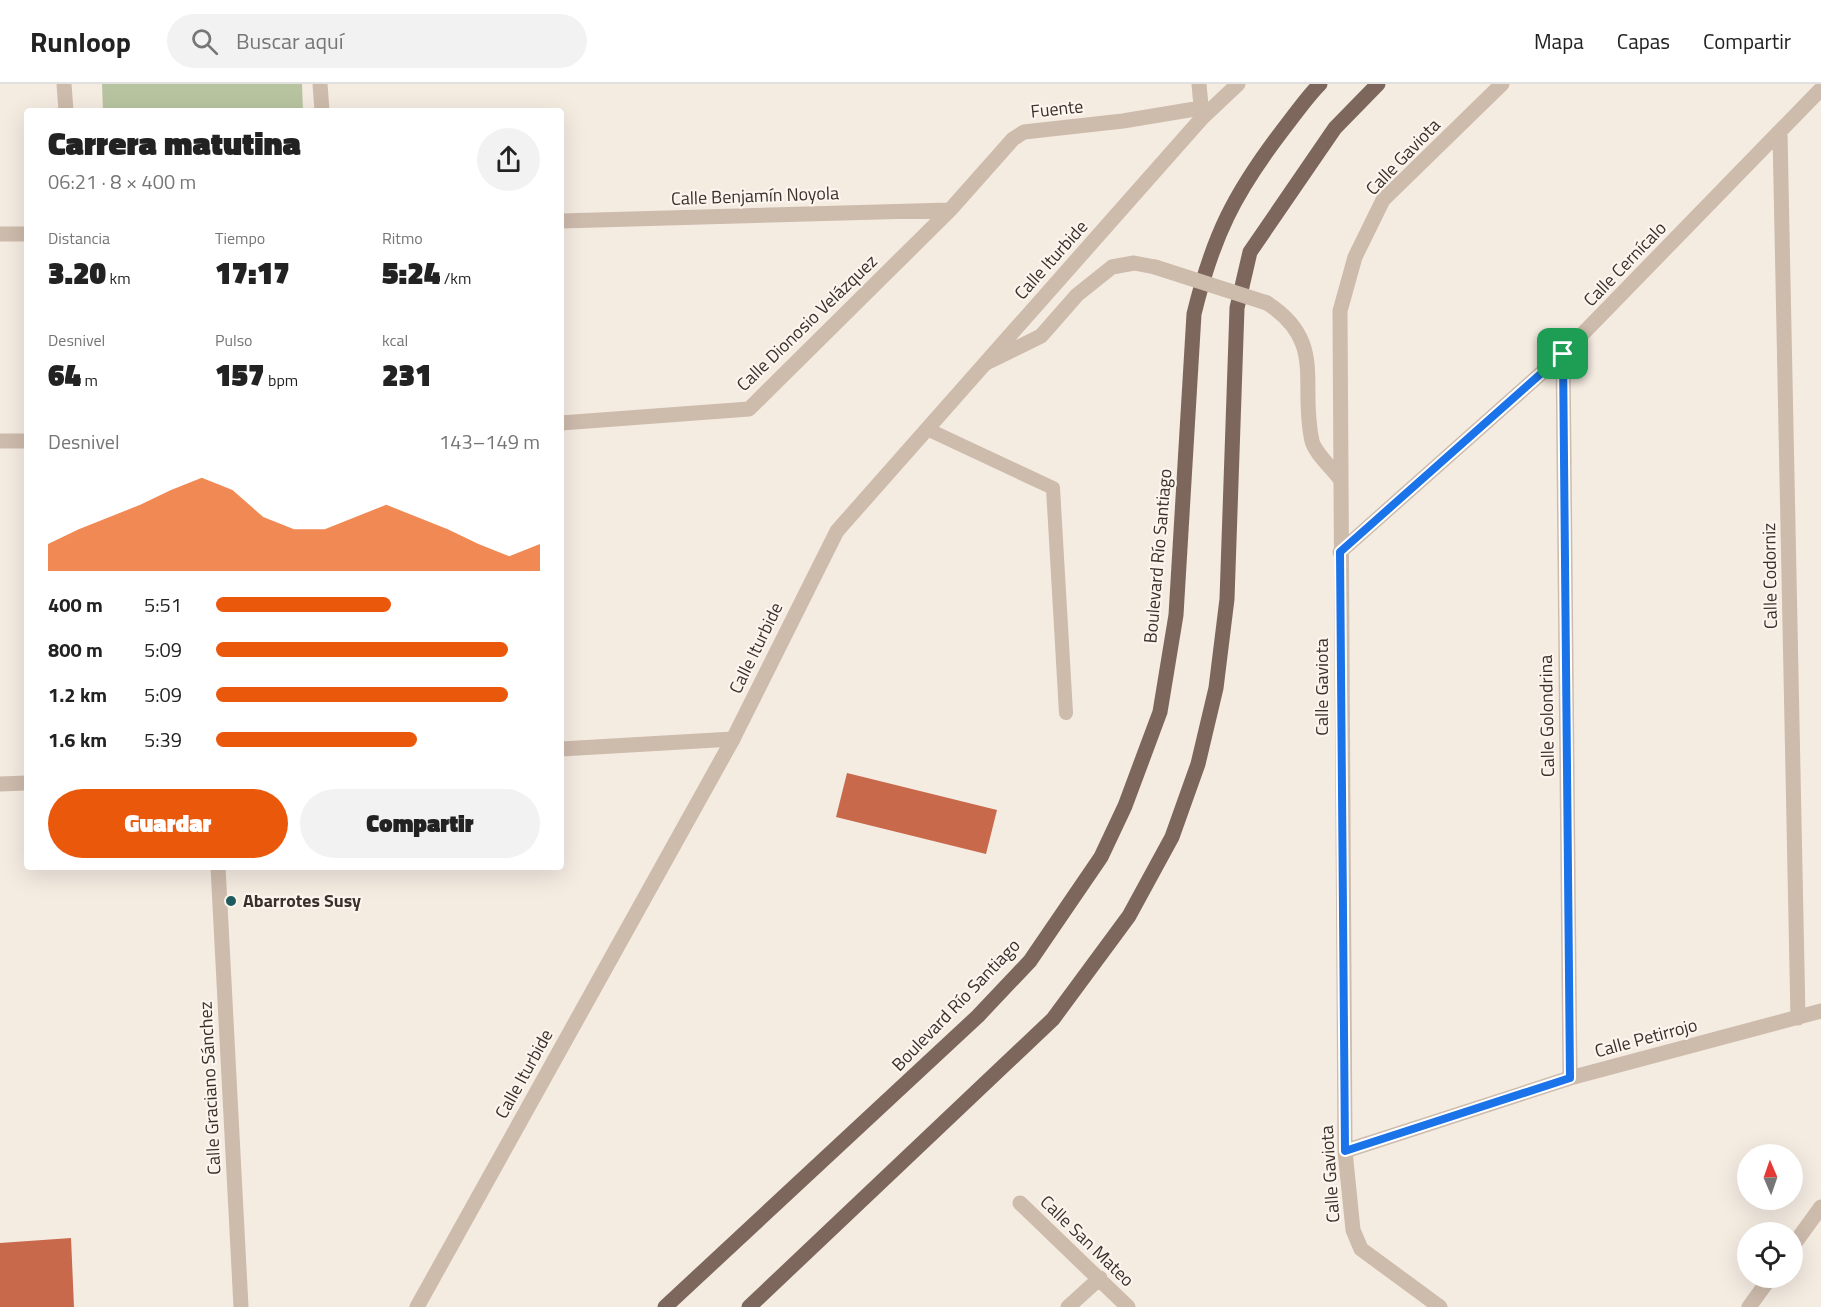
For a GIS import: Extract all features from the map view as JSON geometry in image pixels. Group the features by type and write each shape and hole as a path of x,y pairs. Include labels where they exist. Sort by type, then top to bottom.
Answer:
{"main road":[{"name":"Boulevard Río Santiago","path":"665,1307 978,1016 1030,961 1101,857 1125,806 1160,712 1176,615 1194,314 1204,272 1217,234 1242,185 1320,84"},
{"path":"749,1307 1053,1019 1129,916 1172,837 1198,764 1217,676 1227,599 1237,308 1250,252 1335,128 1378,84"}],"street":[{"path":"64,84 66,108"},
{"path":"320,84 322,108"},
{"path":"1199,84 1202,113"},
{"name":"Calle Iturbide","path":"417,1307 733,739 837,531 1202,113 1238,84"},
{"name":"Calle Gaviota","path":"1440,1307 1361,1249 1353,1230 1345,1151 1340,310 1355,257 1383,200 1502,84"},
{"name":"Calle Cernícalo","path":"1340,552 1563,354 1821,89"},
{"name":"Fuente","path":"950,210 1013,139 1023,132 1202,113"},
{"name":"Calle Codorniz","path":"1780,133 1798,1018"},
{"name":"Calle Benjamín Noyola","path":"564,221 950,210"},
{"name":"Calle Dionosio Velázquez","path":"564,423 749,408 950,210"},
{"path":"0,234 24,234"},
{"path":"985,364 1041,336 1077,295 1112,267 1134,263 1155,267 1267,303 1286,315 1307,350 1312,444 1340,479"},
{"name":"Calle Golondrina","path":"1563,354 1570,1078"},
{"path":"0,441 24,441"},
{"path":"564,749 733,739"},
{"path":"0,784 24,783"},
{"name":"Calle Graciano Sánchez","path":"218,870 241,1307"},
{"name":"Calle Petirrojo","path":"1345,1151 1570,1078 1821,1011"},
{"name":"Calle San Mateo","path":"1020,1203 1128,1307"},
{"path":"1803,1232 1821,1208"},
{"path":"1068,1307 1100,1278"},
{"path":"1749,1307 1763,1288"}],"lane":[{"path":"927,429 1053,488 1066,713"}],"green space":[{"path":"102,84 302,84 303,108 103,108"}],"building":[{"path":"847,773 997,810 986,854 836,817"},
{"path":"71,1238 74,1307 0,1307 0,1243"}],"place":[{"name":"Abarrotes Susy","path":"231,901"}],"route":[{"path":"1563,354 1570,1078 1345,1151 1340,552 1563,354"}]}
